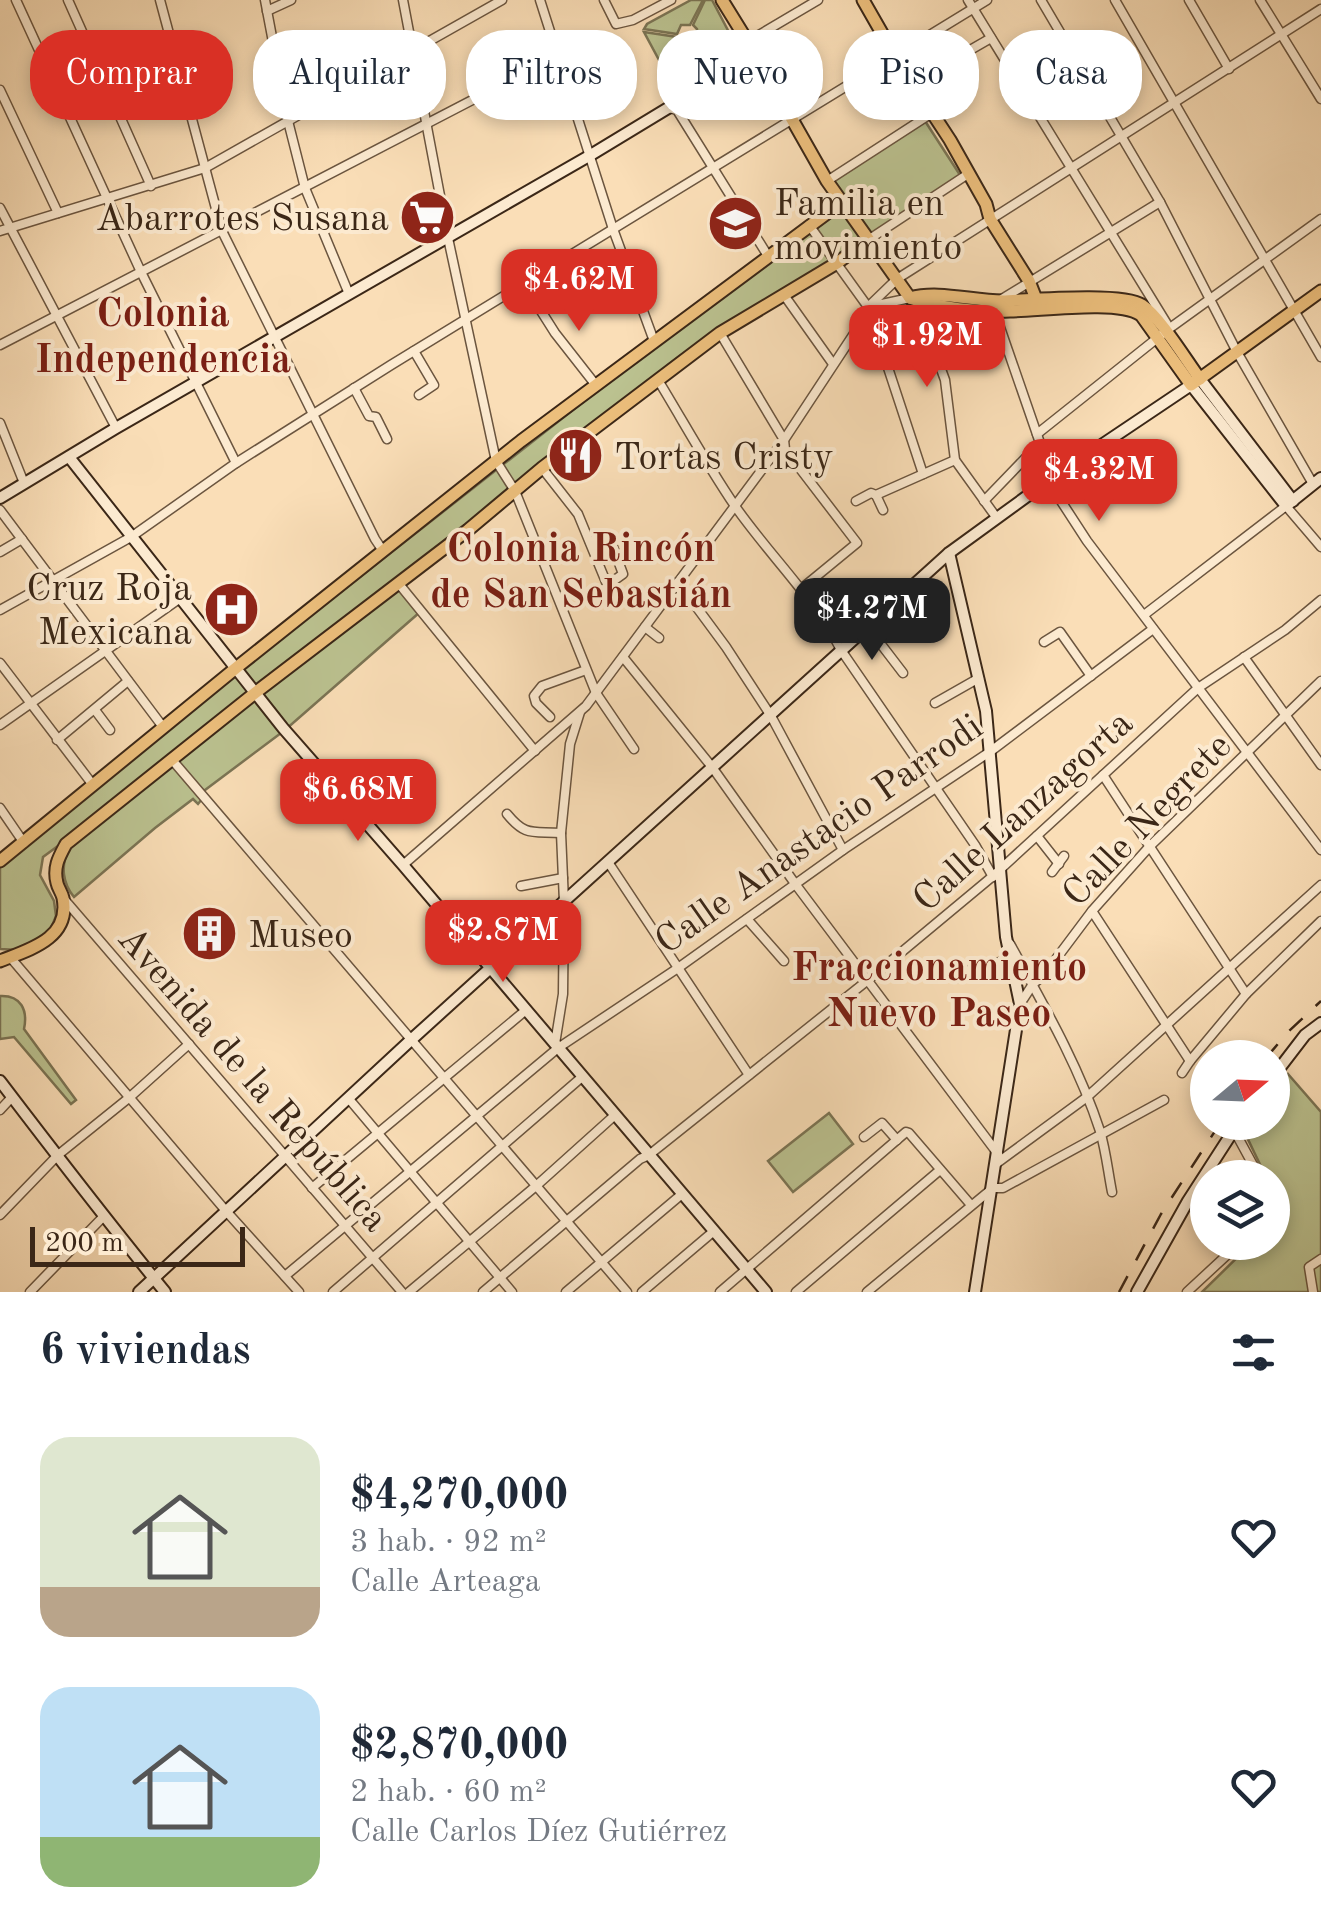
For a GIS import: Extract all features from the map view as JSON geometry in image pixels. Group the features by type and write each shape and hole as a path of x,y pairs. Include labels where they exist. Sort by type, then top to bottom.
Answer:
{"main road":[{"path":"722,0 741,30"},
{"path":"863,0 880,30"},
{"path":"791,120 827,180 910,298 924,294 996,306 1139,302 1196,382 1321,291"},
{"path":"937,120 986,204 990,220 1029,282 1037,304"},
{"path":"0,861 496,461 842,202"},
{"path":"5,959 35,948 58,928 64,899 55,871 66,844 720,333 868,240"}],"street":[{"path":"16,0 141,272 236,463"},
{"path":"68,0 151,186"},
{"path":"160,0 168,30"},
{"path":"265,0 305,188 349,294"},
{"path":"267,11 292,0"},
{"path":"403,0 409,30"},
{"path":"446,32 502,0"},
{"path":"540,0 549,30"},
{"path":"604,0 616,24 633,20 672,0"},
{"path":"767,30 818,0"},
{"path":"933,30 971,4 986,0"},
{"path":"1042,0 1160,202 1237,352 1317,481 1144,615"},
{"path":"1116,0 1321,356"},
{"path":"1189,0 1229,69"},
{"path":"1260,0 1321,98"},
{"path":"971,4 1111,232 1139,302 1164,333"},
{"path":"403,865 580,712 784,440 868,307 897,279 1321,9"},
{"path":"979,45 991,38"},
{"path":"1308,77 1321,70"},
{"path":"0,90 58,213"},
{"path":"0,345 466,103"},
{"path":"0,498 657,115"},
{"path":"192,120 222,231 383,551"},
{"path":"427,120 448,238 496,461 515,491 596,693 634,749"},
{"path":"578,120 654,341"},
{"path":"683,120 768,256"},
{"path":"0,610 131,536 354,388 791,120"},
{"path":"827,180 921,120"},
{"path":"5,229 205,168 288,121"},
{"path":"868,240 968,174"},
{"path":"984,500 1040,443 996,306 1160,202"},
{"path":"0,208 5,229 116,428"},
{"path":"1037,434 1164,333 1321,219"},
{"path":"809,225 868,307 924,474"},
{"path":"784,295 833,364"},
{"path":"868,307 910,298"},
{"path":"536,303 595,384"},
{"path":"920,314 945,380 955,460 996,517"},
{"path":"720,333 786,449 858,543 801,589"},
{"path":"414,351 434,385 419,395"},
{"path":"658,380 736,506 801,589 935,788 997,872"},
{"path":"139,1292 949,552 1196,382 1321,547"},
{"path":"354,388 387,439"},
{"path":"0,422 24,484"},
{"path":"69,457 255,693 766,1292"},
{"path":"1026,458 1048,481 1087,541 1321,850"},
{"path":"856,501 955,460"},
{"path":"544,470 578,514 609,584"},
{"path":"876,495 883,510"},
{"path":"0,510 163,727"},
{"path":"590,542 610,539 623,574 594,600"},
{"path":"0,552 22,540"},
{"path":"949,552 980,678 991,751 997,872 1020,1004 975,1292"},
{"path":"678,582 771,716 843,850"},
{"path":"398,584 535,751"},
{"path":"0,725 179,599"},
{"name":"Calle Lanzagorta","path":"484,1292 640,1159 868,980 997,872 1198,688 1285,630 1321,600"},
{"path":"867,626 903,673"},
{"path":"645,627 659,638"},
{"name":"Calle Anastacio Parrodi","path":"285,1276 557,1046 678,968 991,751 1153,628"},
{"path":"1044,642 1060,632 1091,676"},
{"path":"623,657 712,766 997,1158"},
{"path":"1244,657 1321,765"},
{"path":"0,664 93,785"},
{"path":"550,717 534,696 542,686 586,670"},
{"path":"935,703 980,678"},
{"name":"Calle Negrete","path":"1020,1004 1092,911 1150,846 1321,680"},
{"path":"58,740 128,681"},
{"path":"95,710 110,730"},
{"path":"557,1046 564,902 561,833 570,744 580,712"},
{"path":"552,736 565,734 570,744"},
{"path":"173,760 627,1292"},
{"path":"1103,775 1246,994"},
{"path":"0,808 24,842"},
{"path":"506,814 526,831 561,833"},
{"path":"1037,836 1061,860 1052,872"},
{"path":"608,862 748,1075"},
{"path":"521,886 563,878"},
{"path":"997,1158 1086,1097 1321,885"},
{"name":"Avenida de la República","path":"64,899 372,1258 406,1292"},
{"path":"1092,911 1190,1060 1182,1073"},
{"path":"748,920 784,961"},
{"path":"1207,1040 1246,994 1321,921"},
{"path":"1006,937 1069,1056 1101,1134 1112,1192"},
{"path":"5,959 299,1292"},
{"path":"957,978 969,970 1010,959"},
{"path":"312,1188 526,1010"},
{"path":"1290,1055 1305,1035 1321,1023"},
{"path":"0,1215 58,1155 188,1044"},
{"path":"333,1292 582,1076"},
{"path":"0,1081 165,1292"},
{"path":"0,1110 12,1097"},
{"path":"349,1099 512,1292"},
{"path":"868,1291 993,1188 1002,1188 1164,1100"},
{"path":"406,1292 536,1186 615,1115"},
{"path":"864,1137 882,1123 897,1140"},
{"path":"720,1292 909,1132 971,1205"},
{"path":"1137,1292 1228,1140"},
{"path":"796,1292 940,1170"},
{"path":"566,1292 682,1194"},
{"path":"30,1292 103,1217"},
{"path":"642,1292 714,1232"},
{"path":"1313,1292 1309,1267 1321,1258"},
{"path":"1187,1292 1222,1260"},
{"path":"868,1291 883,1292"}],"green space":[{"path":"691,0 703,0 690,25 681,25 679,30 644,29"},
{"path":"705,0 712,0 728,30 697,30 693,25"},
{"path":"644,32 657,34 657,56"},
{"path":"925,121 960,175 870,235 834,181"},
{"path":"844,208 865,238 677,358 403,577 399,584 420,612 285,730 201,793 173,761 43,857 40,875 54,901 56,916 49,933 19,950 0,949 0,863 652,348"},
{"path":"172,763 202,799 198,804 193,799 155,828 74,897 64,874 69,849"},
{"path":"0,996 13,998 21,1005 24,1029 76,1100 71,1104 14,1037 0,1039"},
{"path":"1290,1076 1321,1112 1321,1292 1202,1292 1235,1260 1290,1260 1290,1160 1258,1160 1248,1140 1290,1140"},
{"path":"829,1113 853,1144 793,1192 768,1161"}],"railway":[{"path":"1281,1040 1321,1001"},
{"path":"1119,1292 1161,1214 1209,1140"}],"place":[{"name":"Abarrotes Susana","path":"428,217"},
{"name":"Familia en movimiento","path":"735,224"},
{"name":"Tortas Cristy","path":"575,456"},
{"name":"Cruz Roja Mexicana","path":"231,609"},
{"name":"Museo","path":"209,934"}],"district":[{"name":"Colonia Independencia","path":"163,335"},
{"name":"Colonia Rincón de San Sebastián","path":"581,570"},
{"name":"Fraccionamiento Nuevo Paseo","path":"939,989"}]}
